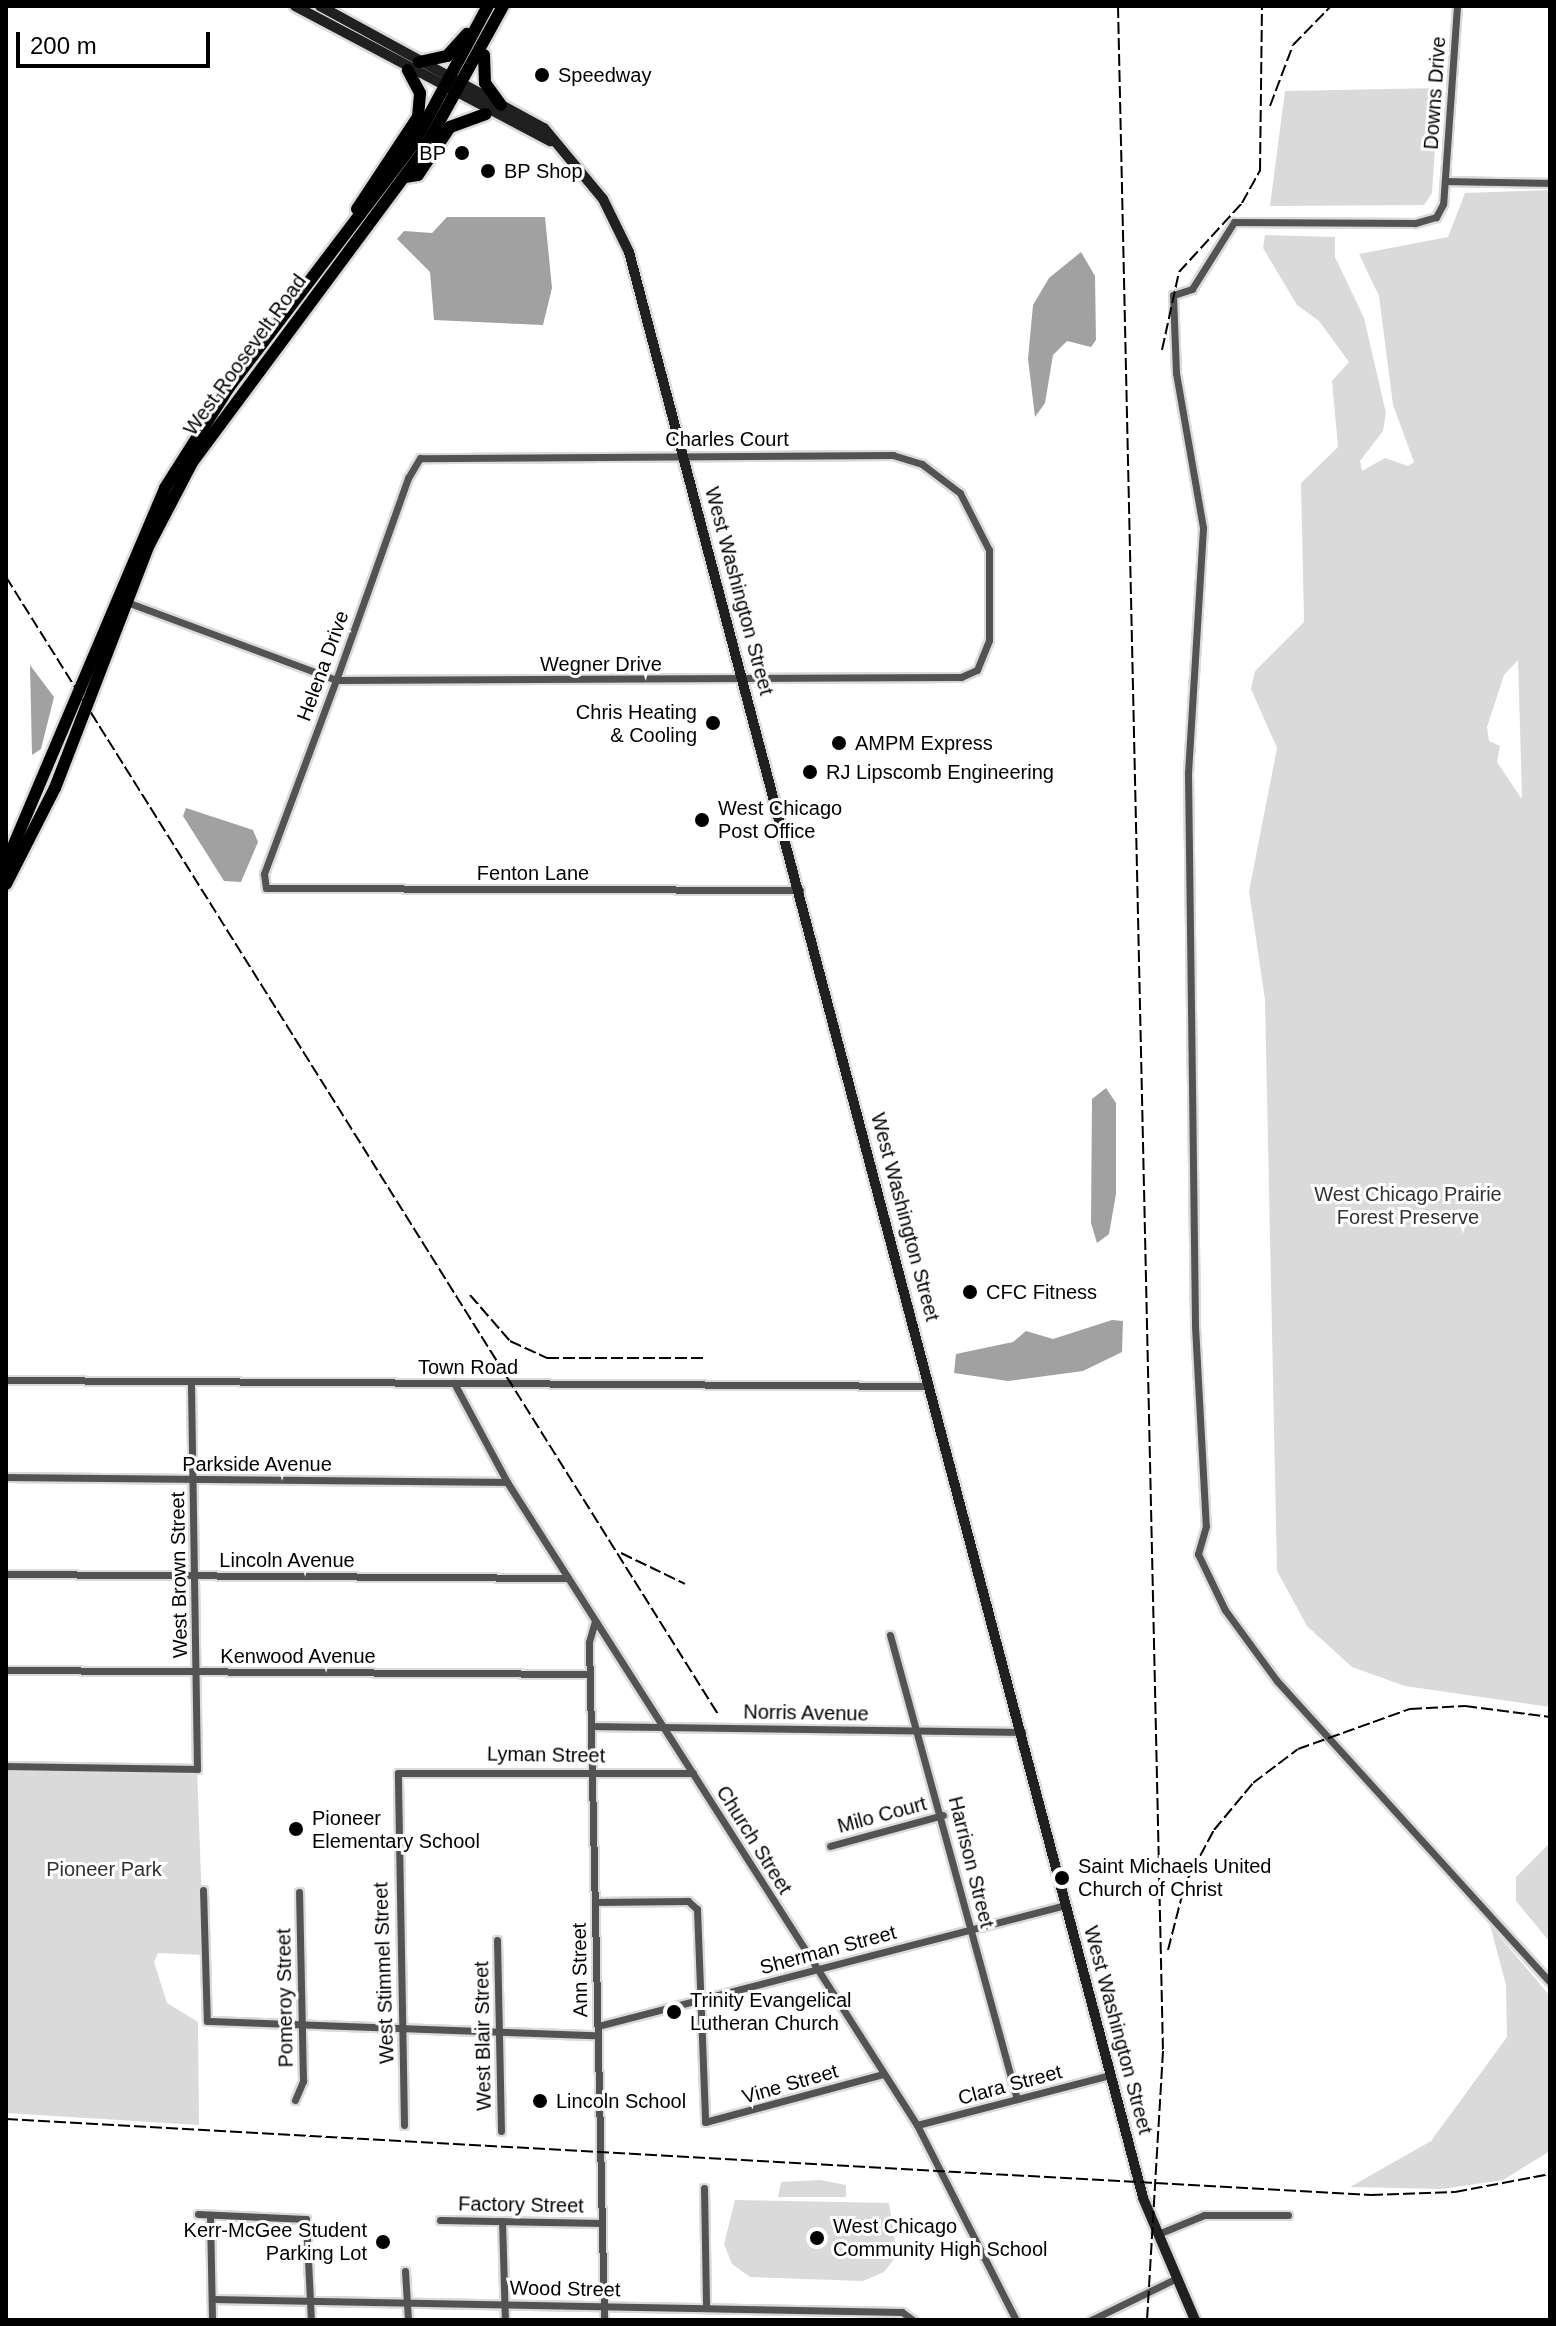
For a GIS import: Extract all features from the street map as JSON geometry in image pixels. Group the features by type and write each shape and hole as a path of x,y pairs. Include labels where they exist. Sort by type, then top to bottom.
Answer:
{"main road":[{"path":"295,6 454,88"},
{"path":"320,6 413,66 420,93 418,117 347,234"},
{"path":"413,66 454,52 480,6"},
{"name":"West Roosevelt Road","path":"6,884 55,788 120,600 204,443 405,177 454,88 488,6"},
{"name":"West Roosevelt Road","path":"6,863 55,762 120,600 190,444 454,88 490,33 503,6"},
{"path":"490,33 482,75 501,105"},
{"name":"West Washington Street","path":"454,88 501,105 544,128 550,141"},
{"name":"West Washington Street","path":"454,88 486,114 550,141 581,170 623,235 685,455 1110,2075 1158,2234 1195,2320"},
{"path":"405,177 418,175 450,127 486,114"}],"street":[{"name":"Downs Drive","path":"1457,6 1445,181 1440,212 1425,222 1234,222 1192,289 1173,295 1176,373 1203,528 1188,773 1195,1326 1206,1526 1198,1554 1225,1610 1277,1681 1550,1982"},
{"path":"1445,181 1550,183"},
{"name":"Charles Court","path":"420,458 893,455 922,464 972,508 989,550"},
{"name":"Helena Drive","path":"266,888 264,874 420,458"},
{"name":"Wegner Drive","path":"120,600 336,680 961,677 977,670 989,640 989,550"},
{"name":"Fenton Lane","path":"266,888 800,890"},
{"name":"Town Road","path":"6,1380 930,1386"},
{"name":"West Brown Street","path":"6,1766 197,1769 191,1381"},
{"name":"Church Street","path":"454,1383 507,1482 917,2125 1016,2320"},
{"name":"Parkside Avenue","path":"6,1477 507,1482"},
{"name":"Lincoln Avenue","path":"6,1574 568,1578"},
{"name":"Ann Street","path":"595,1621 589,1674 604,2320"},
{"name":"Harrison Street","path":"890,1635 921,1730 1017,2099"},
{"name":"Kenwood Avenue","path":"6,1670 589,1674"},
{"name":"Norris Avenue","path":"591,1726 1022,1732"},
{"name":"Lyman Street","path":"398,1773 693,1773"},
{"name":"West Stimmel Street","path":"398,1773 404,2125"},
{"name":"Milo Court","path":"830,1846 943,1815"},
{"name":"Sherman Street","path":"203,1890 207,2021 499,2032 598,2030 817,1969 1066,1905"},
{"name":"Pomeroy Street","path":"295,2100 302,2092 299,1892"},
{"path":"595,1902 695,1906 699,2001"},
{"name":"West Blair Street","path":"497,1940 501,2131"},
{"name":"Vine Street","path":"699,2001 705,2122 883,2074"},
{"name":"Clara Street","path":"917,2125 1110,2075"},
{"path":"704,2188 706,2308"},
{"path":"198,2214 306,2219 311,2320"},
{"path":"210,2215 212,2320"},
{"path":"1158,2234 1204,2215 1288,2215"},
{"name":"Factory Street","path":"440,2220 602,2223"},
{"path":"502,2221 505,2320"},
{"path":"405,2271 408,2320"},
{"path":"1091,2320 1175,2279"},
{"name":"Wood Street","path":"212,2299 902,2312 913,2320"}],"green space":[{"path":"1439,88 1432,193 1424,205 1270,206 1285,91"},
{"name":"West Chicago Prairie Forest Preserve","path":"1550,190 1550,1707 1405,1686 1352,1667 1307,1626 1277,1571 1265,1000 1249,891 1277,748 1251,689 1255,671 1304,622 1301,483 1338,447 1332,381 1349,362 1319,321 1297,305 1263,248 1265,235 1335,237 1335,257 1364,318 1386,413 1383,431 1360,461 1362,471 1385,458 1408,466 1414,462 1393,405 1379,296 1359,254 1448,237 1465,193","holes":["1518,660 1522,797 1497,762 1500,746 1489,741 1487,727 1504,675"]},
{"name":"Pioneer Park","path":"6,1766 197,1769 204,1955 158,1953 154,1962 167,2003 198,2022 199,2125 6,2113"},
{"path":"1550,1843 1550,1942 1516,1901 1516,1877"},
{"path":"1490,1925 1550,1996 1550,2151 1503,2180 1442,2189 1350,2187 1431,2141 1507,2037 1506,1985"},
{"path":"820,2180 846,2185 846,2197 778,2197 781,2182"},
{"path":"735,2200 889,2203 897,2255 884,2272 863,2281 750,2277 732,2264 724,2244"}],"shaded area":[{"path":"447,217 545,217 552,288 543,325 434,320 430,272 397,239 404,231 432,233"},
{"path":"1081,252 1095,276 1096,340 1091,347 1067,341 1053,355 1045,403 1035,417 1028,359 1033,305 1049,278"},
{"path":"30,665 54,697 41,749 32,755"},
{"path":"186,808 253,830 258,842 241,882 224,881 183,816"},
{"path":"1106,1088 1116,1103 1116,1194 1109,1234 1097,1243 1091,1223 1092,1099"},
{"path":"1112,1320 1123,1321 1122,1352 1083,1371 1008,1381 954,1373 956,1354 1013,1342 1026,1331 1053,1339"}],"railway":[{"path":"1118,6 1163,2051 1147,2320"},
{"path":"1162,350 1179,272 1242,203 1260,170 1262,6"},
{"path":"1270,106 1293,45 1331,6"},
{"path":"6,577 719,1716"},
{"path":"470,1295 510,1341 547,1358 705,1358"},
{"path":"621,1553 685,1584"},
{"path":"1168,1950 1185,1884 1214,1830 1253,1783 1298,1749 1410,1709 1465,1706 1550,1717"},
{"path":"6,2119 1371,2195 1455,2192 1550,2174"}],"place":[{"name":"Speedway","path":"542,75"},
{"name":"BP","path":"462,153"},
{"name":"BP Shop","path":"488,171"},
{"name":"Chris Heating & Cooling","path":"713,723"},
{"name":"AMPM Express","path":"839,743"},
{"name":"RJ Lipscomb Engineering","path":"810,772"},
{"name":"West Chicago Post Office","path":"702,820"},
{"name":"CFC Fitness","path":"970,1292"},
{"name":"Pioneer Elementary School","path":"296,1829"},
{"name":"Saint Michaels United Church of Christ","path":"1062,1878"},
{"name":"Trinity Evangelical Lutheran Church","path":"674,2012"},
{"name":"Lincoln School","path":"540,2101"},
{"name":"West Chicago Community High School","path":"817,2238"},
{"name":"Kerr-McGee Student Parking Lot","path":"383,2242"}]}
